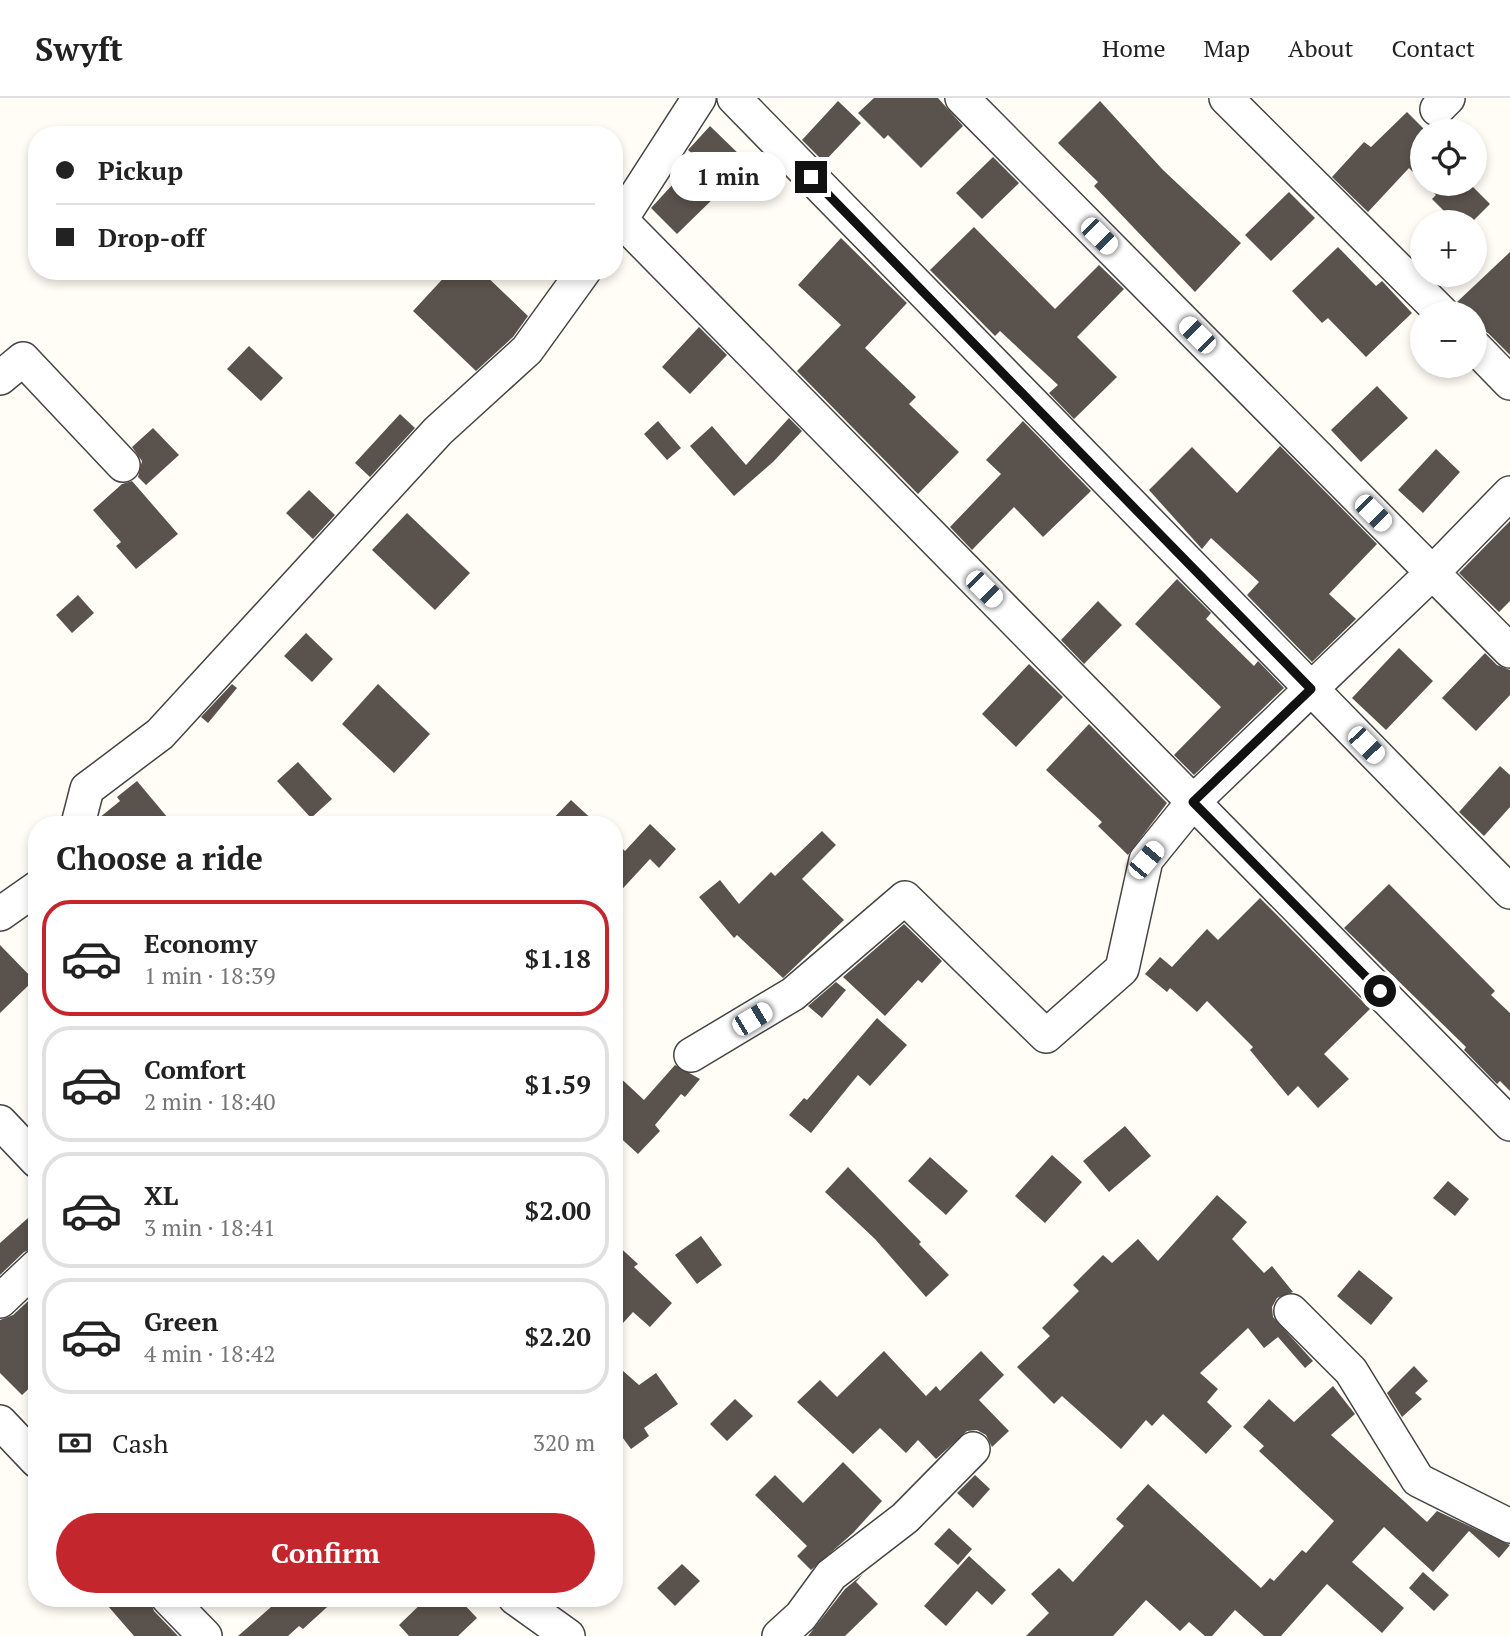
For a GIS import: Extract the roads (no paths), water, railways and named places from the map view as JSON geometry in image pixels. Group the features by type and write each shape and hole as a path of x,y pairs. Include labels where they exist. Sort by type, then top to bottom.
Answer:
{"street":[{"path":"623,217 699,98"},
{"path":"734,98 1510,892"},
{"path":"962,98 1510,651"},
{"path":"1226,98 1430,301"},
{"path":"623,230 1510,1124"},
{"path":"80,816 87,789 160,734 438,431 527,349 577,280"},
{"path":"0,378 23,359 123,465"},
{"path":"1487,360 1510,383"},
{"path":"691,1055 793,994 905,898 1046,1037 1122,969 1146,860 1193,802 1432,573 1510,493"},
{"path":"0,914 28,894"},
{"path":"0,1122 28,1152"},
{"path":"0,1301 28,1275"},
{"path":"1291,1311 1351,1371 1418,1480 1510,1526"},
{"path":"0,1422 28,1452"},
{"path":"779,1636 801,1616 831,1575 905,1518 973,1450"},
{"path":"177,1607 205,1636"},
{"path":"528,1607 568,1636"}]}
